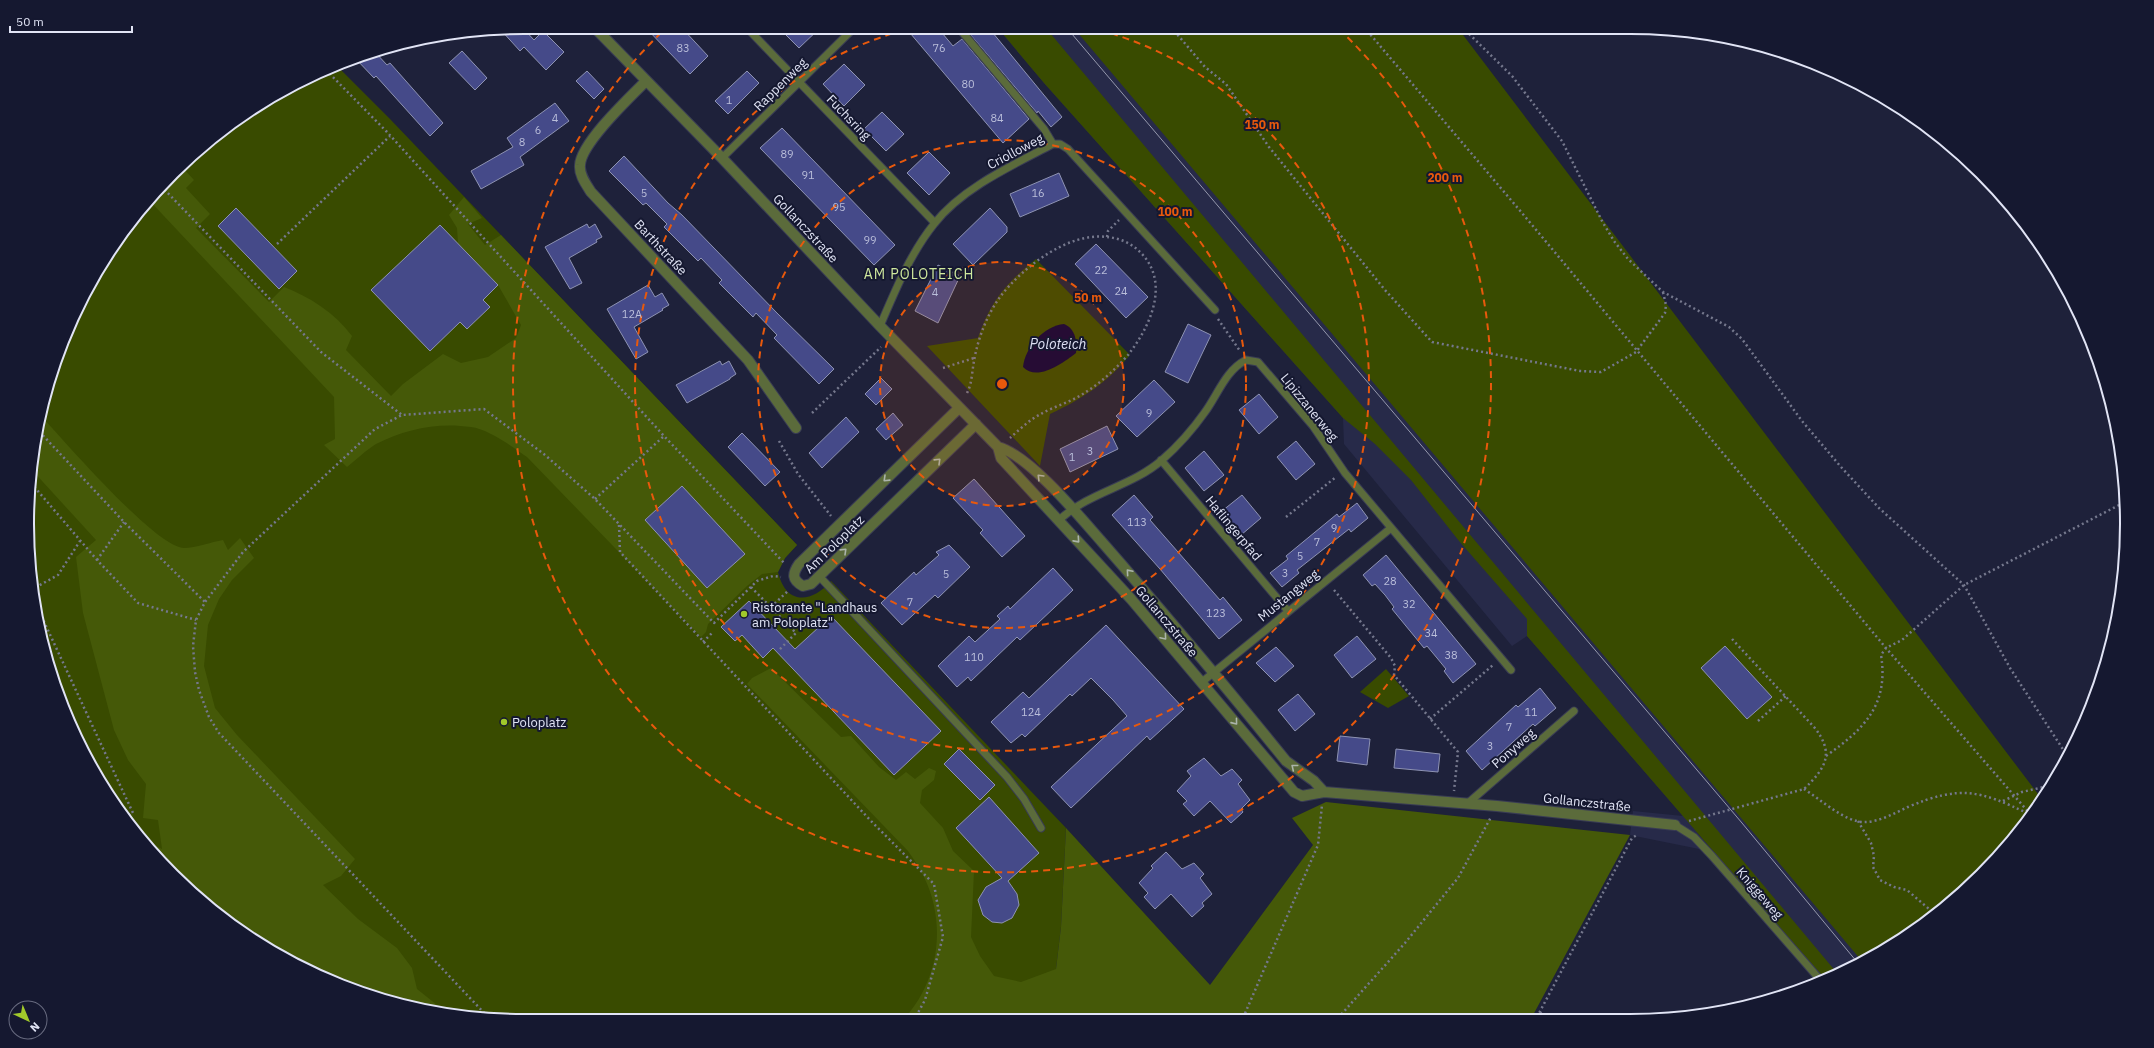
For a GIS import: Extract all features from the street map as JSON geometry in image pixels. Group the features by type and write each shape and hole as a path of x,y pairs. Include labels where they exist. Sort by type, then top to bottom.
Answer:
{"street":[{"name":"Gollanczstraße","path":"601,34 722,158 880,326 998,447 1001,458 1131,599 1294,792 1302,796 1324,792 1497,806 1675,825"},
{"name":"Barthstraße","path":"646,81 594,138 580,163 582,176 591,192 748,360 796,428"},
{"name":"Am Poloplatz","path":"959,408 799,564 794,572 793,578 796,583 803,586 811,584 976,424"},
{"name":"Gollanczstraße","path":"998,447 1009,450 1025,461 1072,508 1213,672 1286,761 1314,781 1324,792"}],"lane":[{"name":"Fuchsring","path":"753,34 935,224"},
{"name":"Rappenweg","path":"722,158 848,34"},
{"path":"964,34 1044,129 1052,144"},
{"name":"Criolloweg","path":"880,326 904,273 935,224 973,189 1002,170 1052,144 1060,144 1068,149 1215,310"},
{"path":"1059,520 1072,508 1088,498 1139,476 1161,460 1184,437 1206,411 1232,369 1246,360"},
{"name":"Lipizzanerweg","path":"1246,360 1258,362 1298,408 1344,471 1511,670"},
{"name":"Haflingerpfad","path":"1161,460 1288,611"},
{"name":"Mustangweg","path":"1202,682 1391,528"},
{"path":"819,576 1007,777 1024,799 1041,828"},
{"name":"Ponyweg","path":"1467,804 1574,710"},
{"name":"Kniggeweg","path":"1675,825 1694,837 1712,856 1818,977"}],"path":[{"path":"1177,34 1205,68 1226,84 1269,147 1385,290 1432,342 1580,371 1601,372 1636,352 1665,313 1666,305 1663,292"},
{"path":"1370,34 1522,213 1636,352 1886,648 2027,810"},
{"path":"1469,34 1512,76 1553,130 1575,164 1592,202 1614,241 1628,259 1663,292 1729,327 1742,339 1802,422 1842,467 1879,508 1964,585 2010,668 2064,751"},
{"path":"330,74 390,136 664,436 794,572"},
{"path":"277,244 390,136"},
{"path":"166,191 321,352 402,414"},
{"path":"1107,237 1108,231 1126,213"},
{"path":"967,393 974,358 990,311 1012,283 1027,269 1060,247 1092,237 1107,237 1124,241 1137,249 1147,260 1156,276 1155,299 1145,329 1128,355 1109,375 1087,392 1038,416 1010,438"},
{"path":"1215,310 1216,317 1246,360"},
{"path":"812,413 882,347"},
{"path":"944,368 974,358"},
{"path":"483,1012 219,734 209,717 199,690 195,672 193,646 196,620 205,602 243,552 375,429 402,414 484,409 545,455 595,499 714,623 751,587 763,578 777,576"},
{"path":"42,434 124,522 205,602"},
{"path":"595,499 664,436"},
{"path":"780,441 798,474 839,526"},
{"path":"1286,516 1344,471"},
{"path":"35,488 80,541 138,603 196,620"},
{"path":"1675,825 1804,789 1818,776 1826,756 1853,737 1867,722 1880,698 1884,672 1881,654 1886,648 1902,640 1964,585 2119,505"},
{"path":"97,560 124,522"},
{"path":"619,524 620,552 871,821 934,884 942,937 925,1000 917,1014"},
{"path":"38,587 58,575 80,541"},
{"path":"1326,580 1391,658 1395,666 1394,675 1458,752 1453,794"},
{"path":"751,587 796,633 778,651"},
{"path":"771,607 779,599"},
{"path":"43,619 133,814 130,815"},
{"path":"703,642 712,633"},
{"path":"1732,639 1786,696 1822,737 1826,756"},
{"path":"1430,719 1501,658"},
{"path":"1758,721 1786,696"},
{"path":"2002,801 2022,792 2042,787"},
{"path":"1804,789 1850,819 1865,822 1880,819 1924,800 1957,792 1979,793 2002,801 2026,812"},
{"path":"1245,1014 1318,845 1324,792"},
{"path":"1342,1014 1405,943 1458,878 1497,806"},
{"path":"1858,821 1871,843 1874,856 1873,867 1880,880 1894,887 1907,890 1931,911"},
{"path":"1540,1012 1632,838 1647,830 1652,822"}],"shaded area":[{"path":"1003,34 1143,34 1897,934 1875,948 1817,978 1714,852 1630,835 1633,811 1683,816 1527,636 1512,646 1344,444 1343,418 1044,83"}],"green space":[{"path":"1003,34 1051,34 1834,969 1817,977 1714,852 1527,636 1527,619 1459,541 1411,480 1375,444 1343,418 1044,83"},
{"path":"1079,34 1462,34 2038,794 2019,822 1998,847 1953,892 1928,913 1902,931 1858,957"},
{"path":"340,69 390,119 797,545 785,558 778,572 787,591 793,596 800,598 808,597 816,594 831,581 1066,828 1061,927 1056,969 1045,1014 492,1013 428,1005 366,988 336,977 279,948 226,913 201,892 156,847 135,822 100,769 71,712 60,682 43,620 38,588 34,524 35,492 43,428 51,397 71,336 85,307 100,279 135,226 178,178 226,135 279,100"},
{"path":"186,171 194,180 186,188 210,214 196,228 269,302 284,287 312,301 330,313 352,336 346,350 391,396 403,384 443,354 461,363 488,357 516,338 521,325 498,285 458,243 457,228 449,215 464,197 482,218 468,224 485,245 501,235 797,545 785,558 778,572 762,574 747,586 708,624 706,632 701,637 527,457 508,444 478,428 446,425 434,426 398,434 376,444 347,467 324,445 335,439 334,397 153,204"},
{"path":"1036,259 1130,355 1103,382 1083,396 1050,414 1040,466 927,346 978,338 988,314 1000,294 1007,285"},
{"path":"45,420 88,468 132,512 170,543 184,548 189,548 223,540 228,550 240,538 254,558 232,580 219,599 208,625 204,666 215,708 237,735 355,859 341,876 323,885 358,919 397,948 412,968 417,989 439,1007 397,997 336,977 279,948 226,913 201,892 155,846 162,849 158,820 143,818 146,784 128,760 114,730 83,613 76,557 96,540 37,475"},
{"path":"771,668 841,737 851,736 879,767 896,780 906,772 915,779 929,768 936,771 934,780 922,790 920,803 943,828 953,851 974,871 971,937 980,956 994,976 1021,982 1056,969 1061,927 1066,828 1210,985 1313,845 1292,818 1326,802 1630,835 1534,1014 908,1014 925,988 932,970 936,952 937,933 935,914 931,895 922,874 908,851 747,684 752,678"},
{"path":"1386,669 1409,696 1388,708 1360,692"}],"water":[{"name":"Poloteich","path":"1064,324 1071,329 1075,336 1076,353 1057,366 1042,372 1035,373 1023,367 1027,352 1037,339 1049,329"}],"building":[{"path":"528,34 534,40 540,34 546,34 564,52 546,70 524,47 520,51 505,35"},
{"path":"652,34 688,34 708,56 690,74"},
{"path":"787,34 814,34 799,48 786,35"},
{"path":"911,34 943,34 953,46 962,39 1029,119 1003,143"},
{"path":"970,34 994,34 1062,117 1051,127 1038,111 1037,113"},
{"path":"462,51 487,78 475,90 449,63"},
{"path":"379,56 387,65 390,63 443,123 430,136 376,76 374,78 359,62"},
{"path":"844,64 865,85 844,106 823,84"},
{"path":"587,71 604,89 594,99 576,81"},
{"path":"747,71 759,83 728,114 715,101"},
{"path":"555,103 569,121 520,157 524,165 481,189 471,171 513,147 507,138"},
{"path":"882,112 904,134 886,151 864,129"},
{"path":"782,128 895,245 874,265 760,148"},
{"path":"929,152 950,173 929,195 907,173"},
{"path":"624,156 668,203 682,215 777,313 834,369 819,384 774,338 777,335 756,313 753,317 719,283 722,280 701,258 698,261 664,227 667,224 646,203 643,205 609,171"},
{"path":"1059,173 1069,196 1020,217 1010,194"},
{"path":"236,208 297,271 279,289 218,226"},
{"path":"990,208 1007,227 1007,232 973,265 953,244"},
{"path":"587,224 589,228 595,224 602,237 596,240 597,242 569,258 582,283 570,289 545,247"},
{"path":"440,225 498,285 483,300 490,307 467,329 460,322 430,351 371,290"},
{"path":"1096,244 1148,297 1126,318 1075,264"},
{"path":"938,265 960,276 938,323 915,311"},
{"path":"648,285 655,297 662,293 669,305 634,327 648,352 636,359 607,309"},
{"path":"1188,324 1211,335 1188,383 1165,372"},
{"path":"720,361 722,365 729,361 736,374 730,379 687,403 676,385"},
{"path":"881,378 892,389 876,405 865,394"},
{"path":"1154,380 1175,402 1137,437 1116,416"},
{"path":"1259,394 1278,417 1259,434 1239,410"},
{"path":"893,413 903,425 886,440 876,429"},
{"path":"846,417 859,432 822,468 809,453"},
{"path":"1107,426 1118,449 1070,472 1060,449"},
{"path":"742,433 780,472 765,486 728,447"},
{"path":"1296,441 1315,464 1296,480 1277,457"},
{"path":"1204,451 1224,475 1204,491 1185,468"},
{"path":"974,479 1025,536 1002,557 980,533 983,530 953,498"},
{"path":"682,486 745,554 707,588 645,520"},
{"path":"1134,495 1153,517 1150,520 1220,600 1223,597 1242,620 1219,639 1112,515"},
{"path":"1242,495 1261,518 1241,535 1222,511"},
{"path":"1357,503 1368,518 1351,532 1349,529 1297,570 1299,573 1282,587 1270,573 1288,559 1286,556 1337,514 1339,517"},
{"path":"949,545 970,567 938,598 935,595 902,625 881,603 914,572 916,575 939,555 936,552"},
{"path":"1386,555 1476,664 1453,683 1444,671 1446,669 1437,658 1427,646 1424,648 1392,609 1394,607 1385,595 1375,584 1372,586 1363,575"},
{"path":"1053,568 1073,590 1020,640 1017,637 971,681 968,677 957,687 938,666 969,636 975,642 1000,619 997,616 1008,606 1010,609"},
{"path":"749,601 795,649 831,616 941,731 894,775 773,648 763,658 742,635 735,641 721,627"},
{"path":"1106,625 1184,709 1150,740 1147,736 1071,808 1051,787 1127,716 1113,700 1091,678 1072,696 1070,694 1025,737 1022,734 1011,743 991,722 1023,692 1029,698"},
{"path":"1357,636 1376,659 1352,678 1334,655"},
{"path":"1725,646 1772,697 1747,719 1701,668"},
{"path":"1276,647 1294,666 1275,682 1256,663"},
{"path":"1540,688 1556,708 1535,726 1533,724 1482,770 1466,751 1516,705 1518,707"},
{"path":"1298,694 1315,714 1295,731 1278,710"},
{"path":"1340,736 1370,739 1367,765 1337,761"},
{"path":"959,749 995,785 980,800 944,764"},
{"path":"1396,749 1440,754 1438,772 1394,768"},
{"path":"1204,758 1221,776 1232,769 1242,780 1238,784 1250,800 1241,809 1243,812 1231,823 1210,801 1194,816 1183,804 1187,801 1177,791 1191,776 1187,771"},
{"path":"989,797 1039,853 1008,881 1017,894 1019,905 1012,918 1002,923 992,922 983,915 978,900 986,887 1002,878 956,828"},
{"path":"1166,852 1182,869 1194,863 1204,874 1200,878 1212,894 1202,903 1204,906 1192,917 1171,894 1155,909 1144,897 1148,893 1139,883 1153,868 1151,866"}],"tram line":[{"path":"1072,34 1742,823 1855,959"}],"place":[{"name":"Ristorante \"Landhaus am Poloplatz\"","path":"744,614"},
{"name":"Poloplatz","path":"504,722"}],"district":[{"name":"AM POLOTEICH","path":"919,274"}]}
